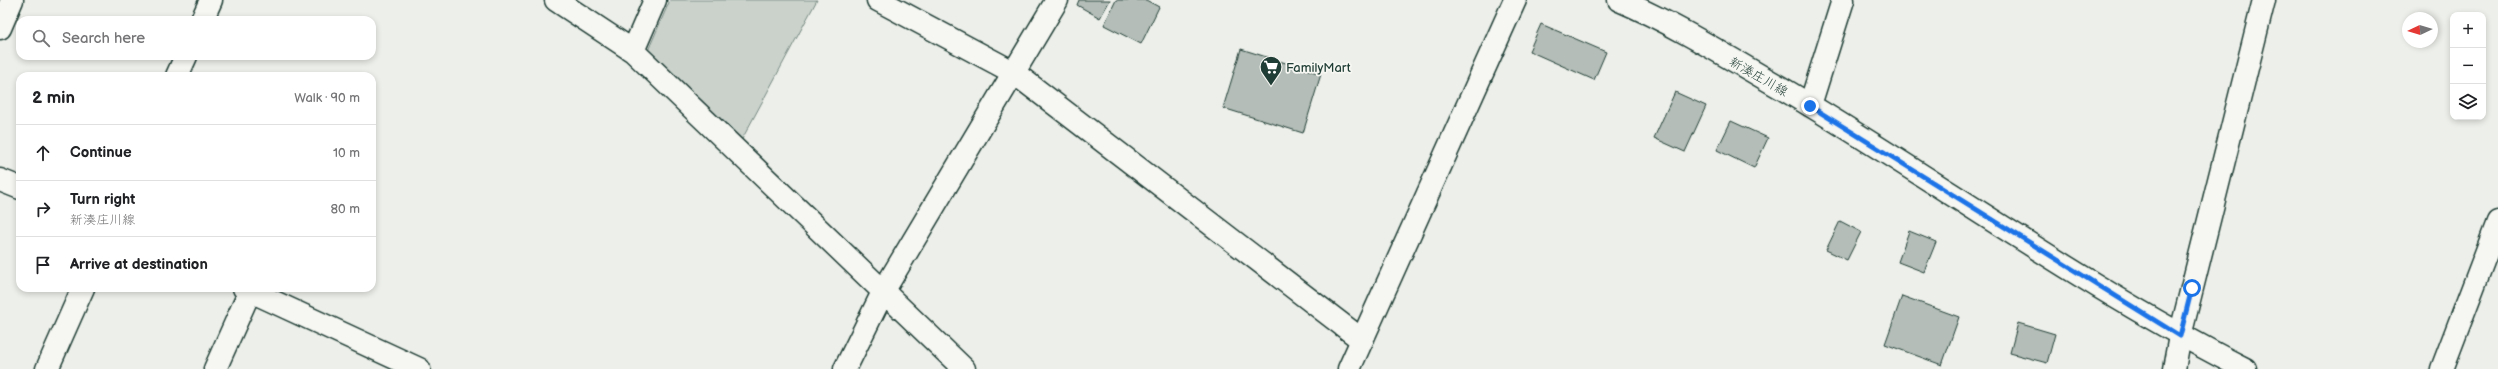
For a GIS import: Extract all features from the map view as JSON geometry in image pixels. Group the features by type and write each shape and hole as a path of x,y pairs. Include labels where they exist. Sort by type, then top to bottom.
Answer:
{"street":[{"path":"0,28 12,0"},
{"path":"204,16 211,0"},
{"path":"556,0 633,51 884,290 964,369"},
{"path":"633,51 655,0"},
{"path":"878,0 1013,72 1362,340"},
{"path":"845,369 884,290 1056,0"},
{"path":"1349,369 1515,0"},
{"name":"新湊庄川線","path":"1619,0 1662,18 1810,106 2180,336 2245,369"},
{"path":"1810,106 1844,0"},
{"path":"2174,369 2180,336 2264,0"},
{"path":"179,72 184,60"},
{"path":"0,180 16,186"},
{"path":"2442,369 2498,222"},
{"path":"47,369 81,292"},
{"path":"215,369 246,292"},
{"path":"253,292 419,369"}],"shaded area":[{"path":"670,0 817,0 740,143 647,53"}],"building":[{"path":"1079,0 1110,0 1100,18 1077,5"},
{"path":"1116,0 1146,0 1159,7 1141,44 1104,25"},
{"path":"1541,24 1606,52 1594,80 1529,51"},
{"path":"1241,49 1321,74 1303,133 1223,108"},
{"path":"1675,92 1706,106 1685,152 1654,138"},
{"path":"1731,121 1768,138 1754,168 1717,150"},
{"path":"1840,221 1861,232 1847,260 1826,250"},
{"path":"1909,231 1936,242 1924,272 1898,262"},
{"path":"1902,296 1959,317 1942,365 1885,344"},
{"path":"2018,323 2055,334 2047,363 2010,353"}],"place":[{"name":"FamilyMart","path":"1271,86"}],"route":[{"path":"1810,106 2180,336 2192,288"}]}
